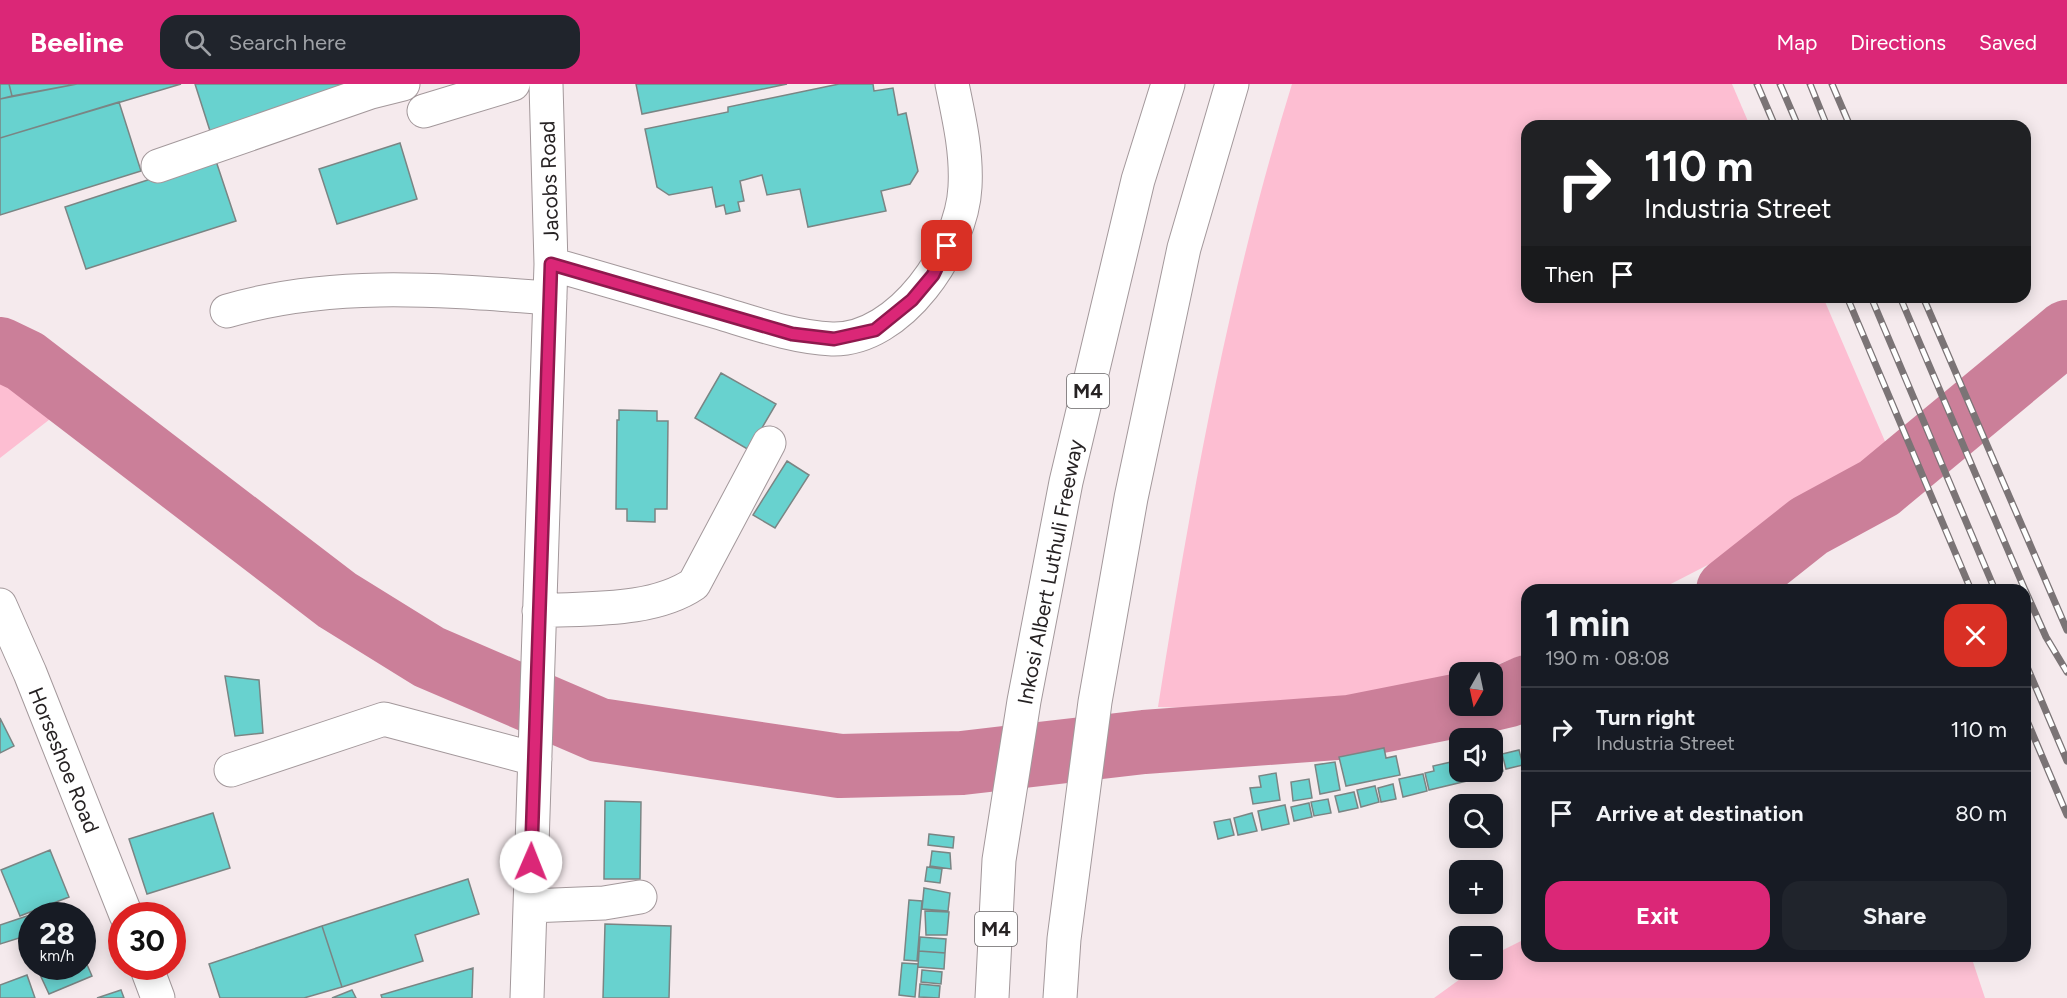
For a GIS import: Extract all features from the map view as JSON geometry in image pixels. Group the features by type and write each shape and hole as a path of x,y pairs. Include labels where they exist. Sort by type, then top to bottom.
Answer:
{"main road":[{"path":"158,166 371,92 403,84"},
{"path":"424,111 513,84"},
{"name":"Jacobs Road","path":"527,998 551,264 546,84"},
{"path":"551,264 792,334 834,339 875,330 912,300 933,275 955,232 965,189 964,139 952,84"},
{"name":"Inkosi Albert Luthuli Freeway","path":"992,998 999,860 1024,701 1066,482 1138,180 1168,84"},
{"path":"1060,998 1064,939 1095,702 1131,498 1184,248 1232,84"},
{"path":"226,312 275,298 346,290 416,288 550,298"},
{"path":"539,612 653,603 676,596 694,584 770,443"},
{"name":"Horseshoe Road","path":"0,606 30,673 121,902"},
{"path":"231,770 384,719 536,749"},
{"path":"530,906 604,903 640,897"},
{"path":"151,980 158,998"}],"shaded area":[{"path":"1292,84 1732,84 1747,120 1521,120 1521,303 1826,303 1890,453 1768,534 1671,584 1521,584 1521,655 1503,662 1449,662 1449,681 1360,703 1260,710 1158,707 1198,471 1249,237"},
{"path":"0,380 54,416 0,458"},
{"path":"1521,941 1521,962 1973,962 1985,998 1434,998 1459,980 1503,980 1503,950"}],"building":[{"path":"0,84 9,84 12,96 0,99"},
{"path":"9,84 77,84 12,96"},
{"path":"77,84 181,84 0,138 0,99"},
{"path":"195,84 367,84 211,134"},
{"path":"636,84 787,84 642,114"},
{"path":"839,84 873,84 874,91 893,88 898,115 906,113 918,171 910,184 881,191 886,211 808,227 800,189 767,195 762,175 740,181 744,201 738,202 740,211 726,214 724,205 716,207 712,187 669,195 657,187 645,129 728,112 728,107"},
{"path":"119,102 141,171 0,215 0,138"},
{"path":"400,143 417,199 337,224 319,169"},
{"path":"215,158 236,221 86,269 65,207"},
{"path":"721,373 776,404 749,450 695,418"},
{"path":"619,410 657,411 657,421 668,421 667,509 655,509 655,522 627,521 627,509 616,509"},
{"path":"787,461 809,475 775,528 753,515"},
{"path":"225,676 259,680 263,733 235,736"},
{"path":"0,718 14,746 0,753"},
{"path":"1384,748 1386,758 1396,756 1400,775 1346,786 1339,757"},
{"path":"1519,750 1521,765 1506,769 1503,754"},
{"path":"1335,762 1340,790 1320,794 1315,765"},
{"path":"1449,762 1449,782 1463,782 1429,790 1425,773 1434,771 1433,766"},
{"path":"1276,773 1280,800 1253,804 1250,788 1261,787 1259,776"},
{"path":"1423,774 1427,791 1403,797 1399,779"},
{"path":"1309,779 1312,798 1293,801 1291,782"},
{"path":"1393,784 1396,799 1381,802 1378,788"},
{"path":"1375,786 1379,802 1361,807 1357,790"},
{"path":"1354,792 1358,808 1339,812 1335,796"},
{"path":"1328,799 1331,813 1314,816 1311,802"},
{"path":"605,801 641,802 640,879 604,879"},
{"path":"1309,803 1312,817 1294,821 1291,807"},
{"path":"1285,805 1289,824 1262,830 1258,811"},
{"path":"213,813 230,868 147,894 129,839"},
{"path":"1252,813 1257,831 1238,835 1234,818"},
{"path":"1230,819 1234,835 1218,839 1214,822"},
{"path":"929,834 954,837 953,848 928,845"},
{"path":"50,850 69,897 56,902 18,902 18,911 1,870"},
{"path":"932,851 950,853 951,869 930,866"},
{"path":"927,867 942,869 940,883 925,881"},
{"path":"468,879 479,914 415,935 423,961 342,987 322,926"},
{"path":"924,888 950,893 948,911 922,909"},
{"path":"909,900 922,901 917,961 904,960"},
{"path":"925,911 949,912 947,935 926,935"},
{"path":"18,919 18,938 0,944 0,925"},
{"path":"605,924 671,926 669,998 603,998"},
{"path":"322,926 342,987 304,998 220,998 209,964"},
{"path":"920,937 946,939 945,953 919,951"},
{"path":"919,951 945,953 944,969 918,967"},
{"path":"902,963 918,964 915,997 899,995"},
{"path":"473,968 472,998 382,998 381,995"},
{"path":"922,970 942,972 941,984 921,982"},
{"path":"18,978 29,980 35,998 0,998 0,985"},
{"path":"42,980 82,980 49,994"},
{"path":"920,984 940,986 939,998 919,997"},
{"path":"121,990 124,998 97,998"},
{"path":"352,990 356,998 332,998"}],"waterway":[{"path":"1736,584 1809,526 1879,488 2067,332"},
{"path":"0,349 25,361 337,600 429,657 599,730 840,766 962,763 1144,742 1350,727 1449,707"},
{"path":"1503,696 1521,690"}],"railway":[{"path":"1757,84 1772,120"},
{"path":"1780,84 1795,120"},
{"path":"1810,84 1825,120"},
{"path":"1832,84 1847,120"},
{"path":"1850,303 1968,584"},
{"path":"1874,303 1992,584"},
{"path":"1903,303 2022,584"},
{"path":"1926,303 2067,630"},
{"path":"2031,603 2046,637 2067,672"},
{"path":"2031,676 2067,761"},
{"path":"2031,730 2067,815"}],"route":[{"path":"531,862 532,803 537,738 537,651 551,264 792,334 834,339 875,330 912,300 933,275 947,246"}]}
